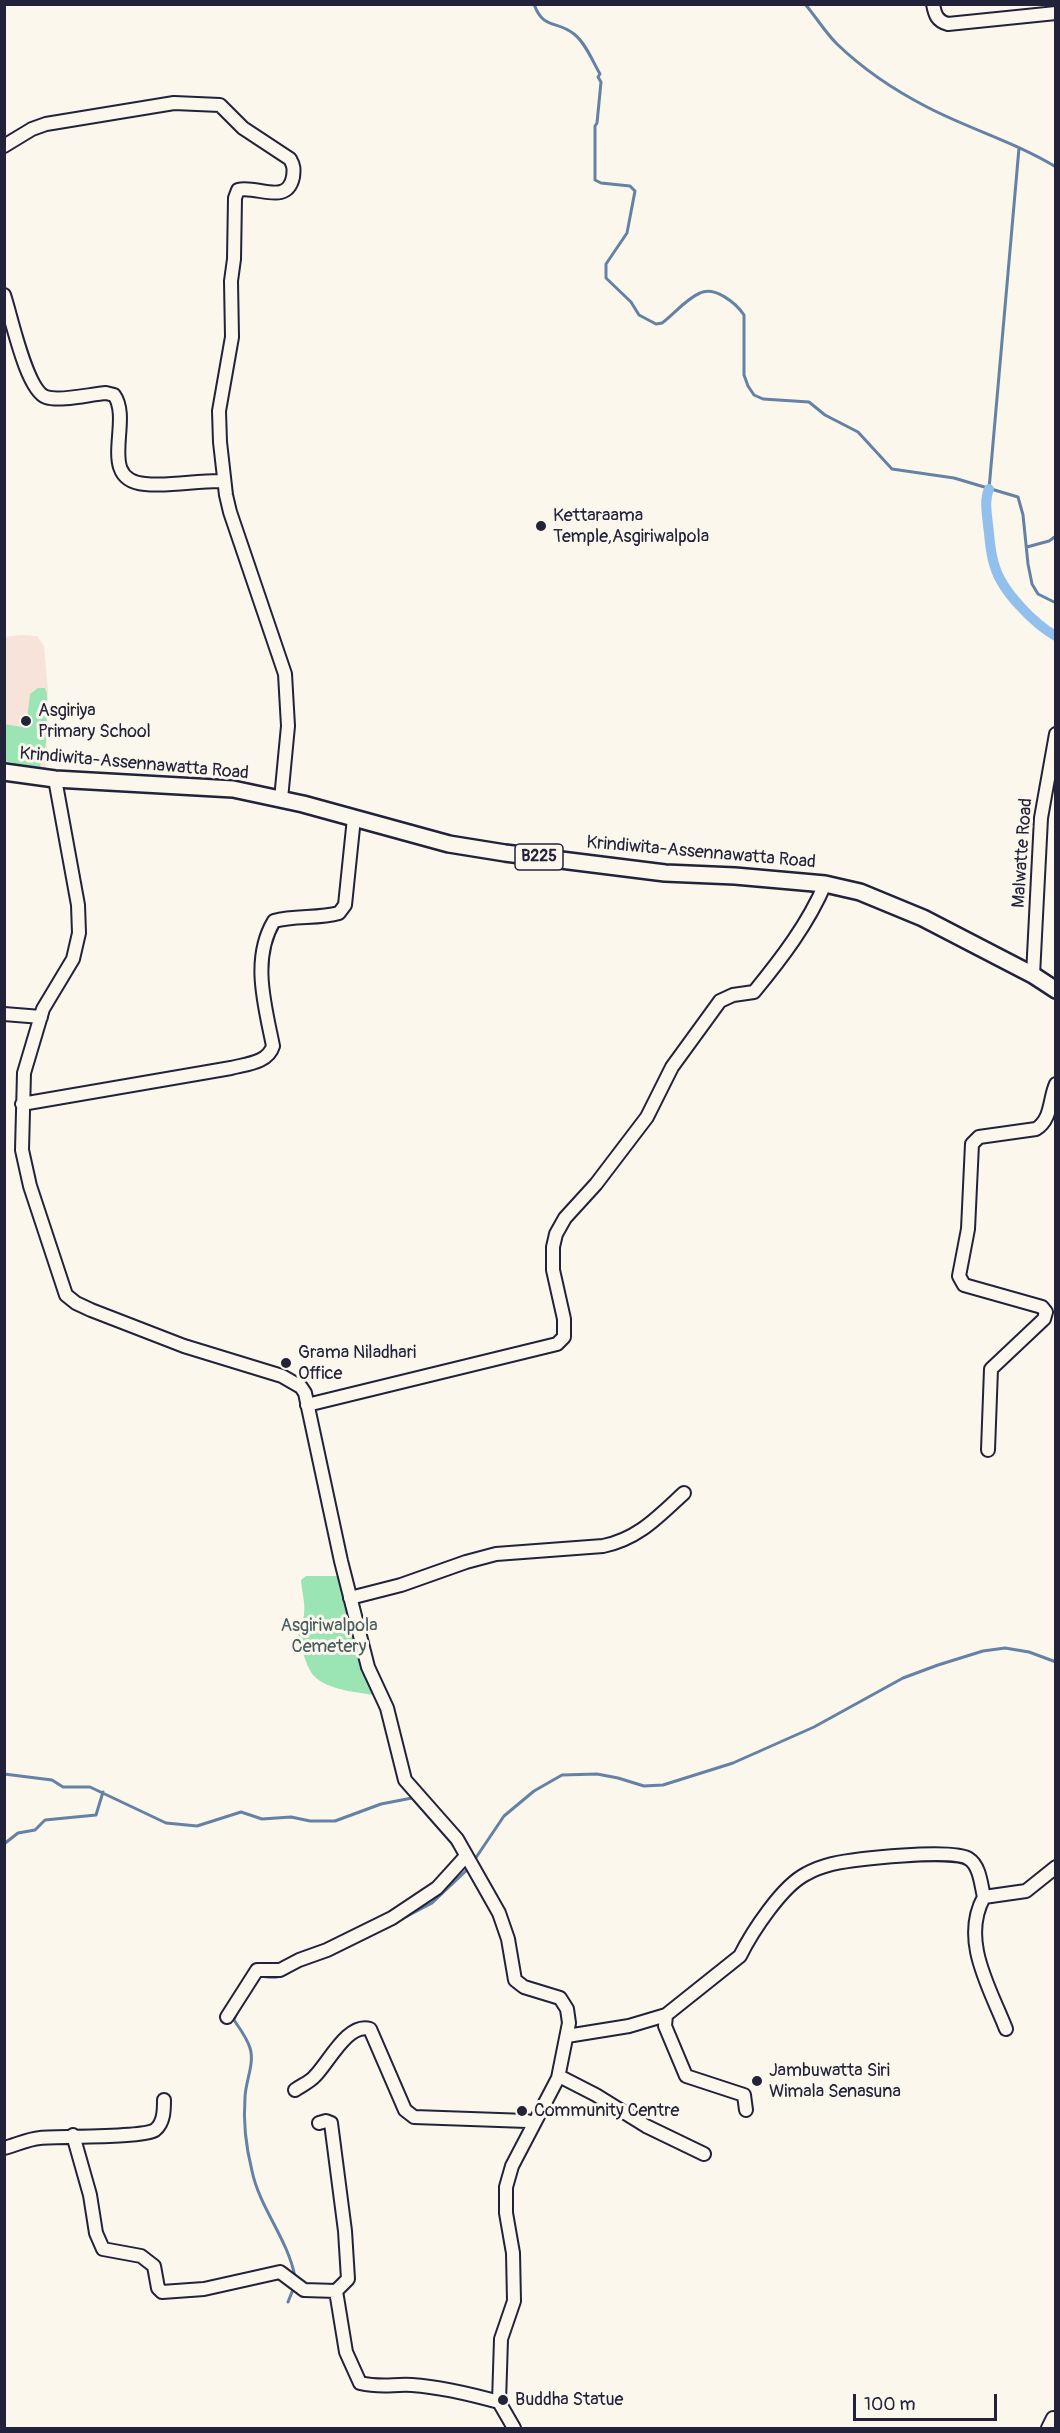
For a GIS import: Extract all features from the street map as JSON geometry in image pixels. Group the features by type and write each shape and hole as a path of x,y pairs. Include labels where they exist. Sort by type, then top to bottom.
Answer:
{"main road":[{"name":"Krindiwita-Assennawatta Road","path":"4,772 56,779 233,789 281,799 450,844 524,856 665,873 726,875 825,884 860,892 923,918 1033,975 1056,990"}],"street":[{"path":"933,4 940,22 948,24 1056,13"},
{"path":"4,146 32,129 46,124 184,103 220,105 243,128 290,159 295,167 287,190 271,194 246,188 238,190 235,198 234,259 231,281 232,337 219,411 224,481 230,512 285,674 288,726 281,799"},
{"path":"4,295 32,382 39,393 55,398 106,393 114,395 118,400 121,414 118,455 120,469 125,476 142,484 224,481"},
{"name":"Malwatte Road","path":"1033,975 1041,818 1056,734"},
{"path":"56,779 78,905 79,933 73,959 41,1017 24,1073 22,1150 30,1186 66,1295 91,1310 184,1346 282,1376 301,1387 368,1667 387,1708 405,1780 457,1839 499,1913 508,1939 515,1980 524,1987 560,1998 567,2009 569,2023 559,2076 512,2166 506,2187 506,2214 513,2253 514,2301 501,2339 499,2402 514,2428"},
{"path":"22,1104 231,1068 264,1059 271,1053 273,1046 261,984 262,961 270,929 274,921 330,916 339,913 345,905 354,818"},
{"path":"307,1405 557,1344 564,1337 564,1319 554,1270 553,1247 556,1234 565,1218 597,1184 646,1118 672,1068 720,1001 732,995 754,992 779,960 817,903 825,884"},
{"path":"4,1014 41,1017"},
{"path":"988,1450 991,1369 1044,1319 1046,1312 1042,1307 964,1285 958,1276 968,1229 972,1144 979,1137 1036,1129 1043,1125 1056,1084"},
{"path":"350,1598 401,1585 496,1554 603,1546 619,1542 632,1537 684,1493"},
{"path":"567,2036 629,2026 666,2015 740,1956 746,1943 785,1891 805,1874 832,1864 901,1856 959,1854 971,1859 976,1867 984,1897 977,1908 973,1935 978,1956 1006,2029"},
{"path":"227,2017 257,1970 280,1970 392,1918 437,1888 466,1856"},
{"path":"984,1897 1026,1891 1056,1867"},
{"path":"666,2015 665,2026 686,2076 744,2095 746,2110"},
{"path":"296,2090 314,2077 341,2043 355,2029 362,2026 370,2029 405,2110 414,2117 527,2121 534,2124"},
{"path":"559,2076 596,2095 646,2126 704,2154"},
{"path":"4,2148 36,2139 73,2135 140,2135 155,2130 162,2121 164,2100"},
{"path":"73,2135 90,2195 96,2233 103,2249 141,2256 154,2266 158,2288 162,2292 204,2289 280,2272 304,2290 336,2291 348,2279 345,2231 331,2123 326,2121 320,2123"},
{"path":"336,2291 346,2352 360,2383 381,2387 408,2385 437,2387 499,2402"},
{"path":"1048,2428 1053,2418 1056,2421"}],"shaded area":[{"name":"Asgiriya Primary School","path":"37,636 44,646 48,691 46,771 5,770 5,637"}],"green space":[{"path":"38,688 45,688 47,694 46,740 40,767 34,771 5,768 4,724 22,727 27,721 30,694"},
{"name":"Asgiriwalpola Cemetery","path":"306,1576 342,1576 376,1692 374,1695 335,1688 312,1673 306,1662 298,1633 304,1612 301,1580"}],"waterway":[{"path":"534,4 542,18 568,30 578,38 600,74 595,126 595,180 601,183 630,186 635,191 627,233 606,264 606,278 631,302 639,315 656,324 662,323 700,293 706,291 725,297 744,315 744,375 754,395 763,399 809,402 825,415 858,432 892,469 954,478 1018,497 1023,515 1032,584 1038,594 1056,603"},
{"path":"805,4 837,44 857,62 891,86 943,115 1024,150 1056,167"},
{"path":"989,489 1019,148"},
{"path":"989,489 986,507 991,552 999,576 1020,606 1038,624 1056,636"},
{"path":"1027,547 1049,541 1056,536"},
{"path":"473,1862 504,1816 534,1791 562,1775 597,1774 644,1786 663,1785 733,1763 814,1727 903,1678 938,1665 983,1651 1005,1648 1029,1652 1056,1662"},
{"path":"4,1774 52,1780 63,1787 90,1787 166,1823 197,1826 241,1812 262,1819 291,1817 310,1821 335,1821 381,1804 412,1798 456,1848"},
{"path":"4,1844 18,1833 35,1830 45,1820 96,1815 103,1792"},
{"path":"396,1922 432,1903 469,1868"},
{"path":"260,1976 277,1977 292,1970"},
{"path":"237,2012 234,2020 247,2041 251,2054 244,2107 250,2162 261,2198 286,2250 295,2277"},
{"path":"288,2302 294,2287"}],"place":[{"name":"Kettaraama Temple,Asgiriwalpola","path":"541,526"},
{"name":"Asgiriya Primary School","path":"26,721"},
{"name":"Grama Niladhari Office","path":"286,1363"},
{"name":"Jambuwatta Siri Wimala Senasuna","path":"757,2081"},
{"name":"Community Centre","path":"522,2111"},
{"name":"Buddha Statue","path":"503,2400"}]}
